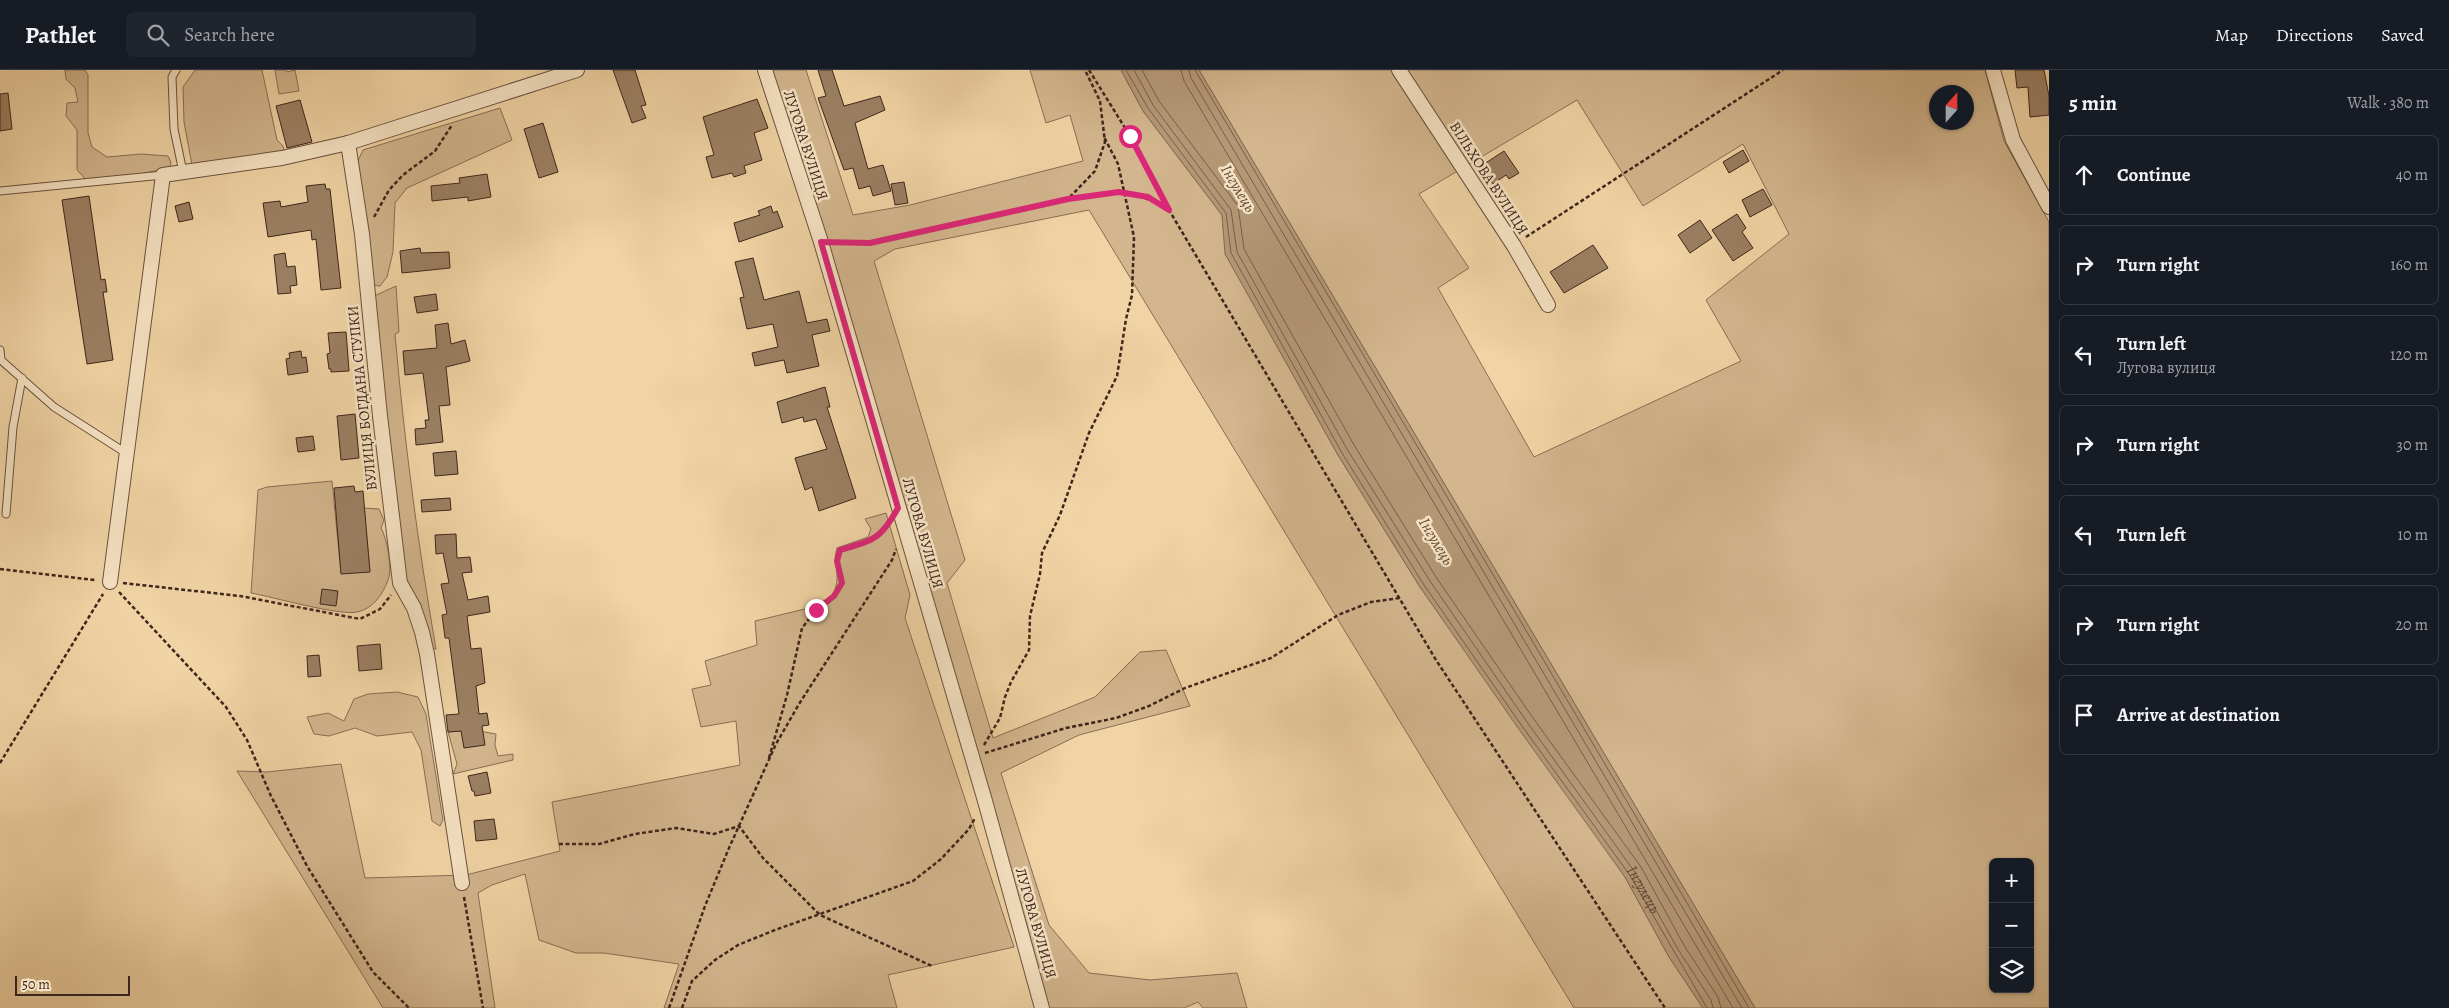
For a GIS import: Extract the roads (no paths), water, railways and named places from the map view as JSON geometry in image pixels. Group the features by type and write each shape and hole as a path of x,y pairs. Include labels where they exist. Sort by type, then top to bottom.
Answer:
{"street":[{"path":"110,582 163,175 282,158 348,144 577,70"},
{"name":"ЛУГОВА ВУЛИЦЯ","path":"765,70 821,242 985,801 1042,1008"},
{"name":"ВІЛЬХОВА ВУЛИЦЯ","path":"1399,70 1514,246 1548,305"},
{"path":"1993,70 2013,140 2049,207"},
{"name":"ВУЛИЦЯ БОГДАНА СТУПКИ","path":"348,144 362,234 380,416 400,583 414,608 427,654 462,883"}],"lane":[{"path":"176,70 172,77 174,129 183,172"},
{"path":"0,191 163,175"},
{"path":"0,350 1,360 54,407 126,453"},
{"path":"6,514 13,426 22,378"}],"water":[{"name":"Інгулець","path":"1121,70 1199,70 1755,1008 1703,1008 1669,957 1625,877 1420,587 1338,455 1225,254 1222,215 1143,111"}]}
